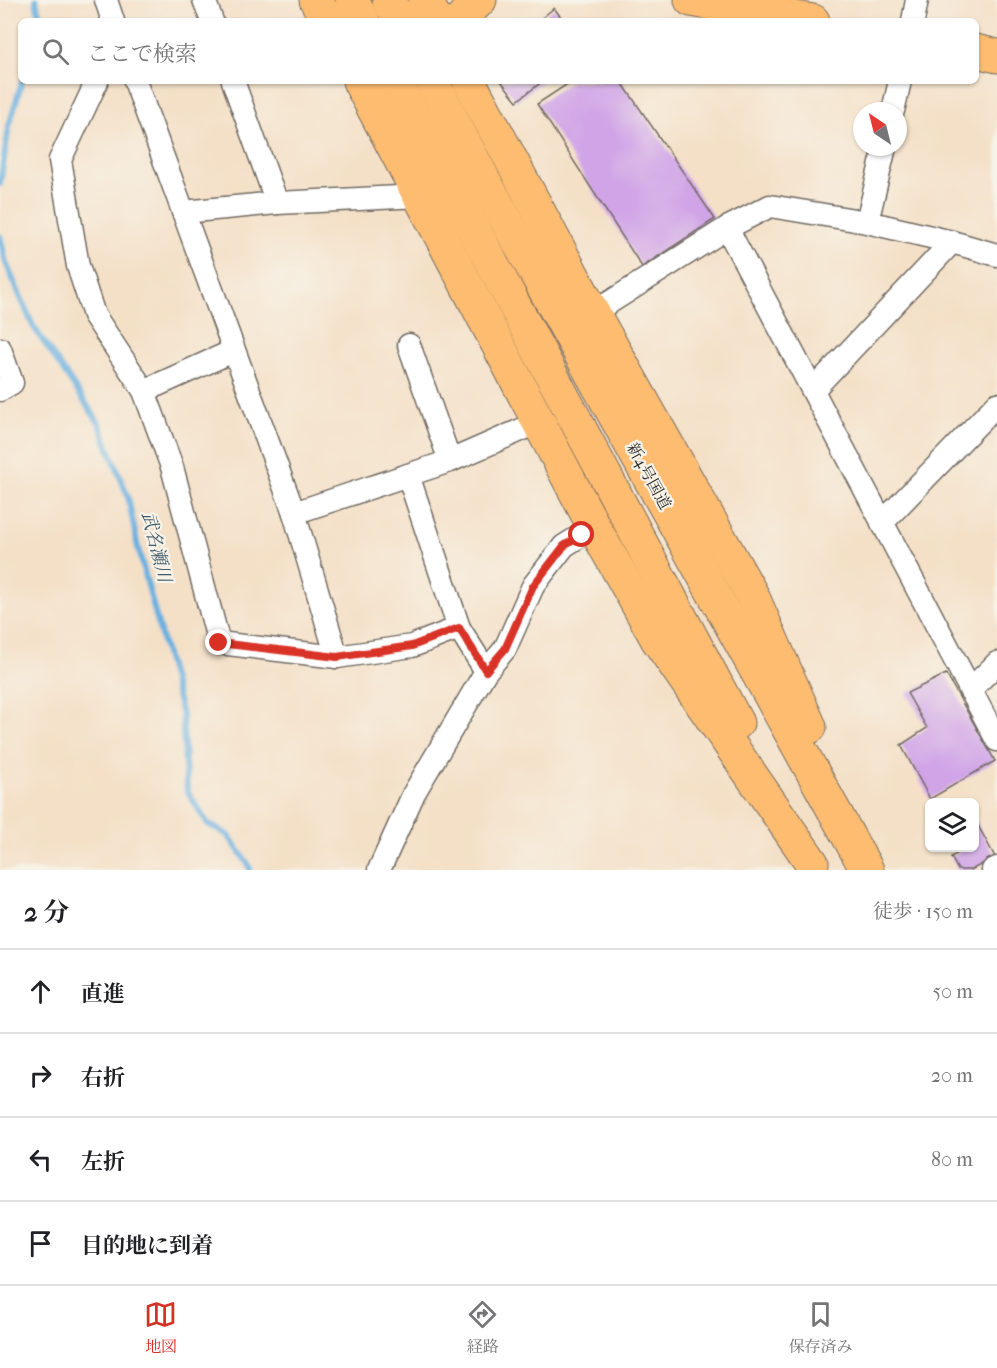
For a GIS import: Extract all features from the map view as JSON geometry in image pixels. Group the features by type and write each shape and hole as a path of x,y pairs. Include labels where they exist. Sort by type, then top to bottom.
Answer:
{"main road":[{"path":"316,0 325,18"},
{"path":"352,0 361,18"},
{"path":"389,0 398,18"},
{"path":"425,0 435,18"},
{"path":"463,18 480,0"},
{"path":"692,0 796,18"},
{"path":"979,52 997,56"},
{"path":"361,84 594,527 657,639 814,867"},
{"path":"397,84 814,867"},
{"name":"新4号国道","path":"434,84 484,180 872,867"},
{"path":"471,84 593,314 752,596 872,867"}],"street":[{"path":"106,0 112,18"},
{"path":"204,0 211,18"},
{"path":"914,18 917,0"},
{"path":"96,84 60,160 78,266 94,315 144,392 172,467 219,643 337,657 412,646 459,628"},
{"path":"136,84 294,513 337,657"},
{"path":"234,84 277,203"},
{"path":"895,102 899,84"},
{"path":"867,222 883,156"},
{"path":"183,212 277,203 420,196"},
{"path":"593,314 728,228 770,206 867,222 997,255"},
{"path":"728,228 997,740"},
{"path":"813,390 952,242"},
{"path":"410,345 450,461"},
{"path":"0,349 12,383 0,390"},
{"path":"144,392 233,351"},
{"path":"882,523 997,404"},
{"path":"294,513 450,461 539,422"},
{"path":"408,475 459,628 486,671"},
{"path":"380,870 414,793 486,671 505,649 533,586 564,546 594,527"},
{"path":"970,690 997,663"},
{"path":"993,870 997,868"}],"building":[{"path":"554,8 562,18 542,18"},
{"path":"503,84 539,84 517,101"},
{"path":"567,84 623,84 715,219 642,267 537,104"},
{"path":"946,674 995,761 929,798 901,745 927,728 907,693"},
{"path":"979,827 995,857 971,870 958,870 951,857 960,852 979,852"}],"waterway":[{"name":"武名瀬川","path":"36,0 38,18"},
{"name":"武名瀬川","path":"0,184 9,126 21,84"},
{"name":"武名瀬川","path":"0,236 6,263 33,326 99,423 128,497 138,548 182,715 187,791 208,824 228,835 250,870"}],"route":[{"path":"219,643 337,657 412,646 459,628 486,671 505,649 533,586 564,546 582,535"}]}
